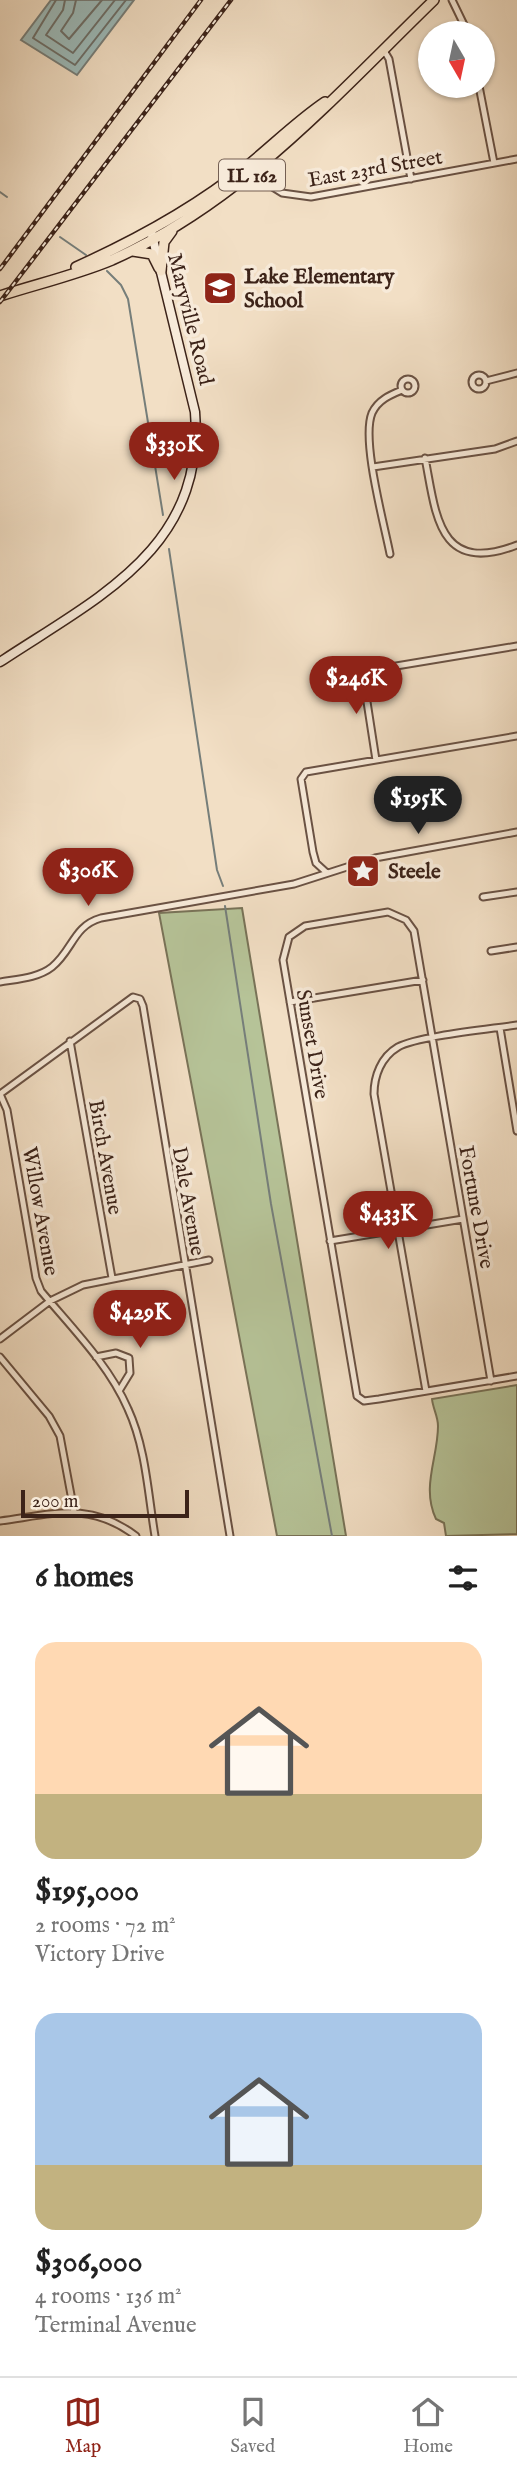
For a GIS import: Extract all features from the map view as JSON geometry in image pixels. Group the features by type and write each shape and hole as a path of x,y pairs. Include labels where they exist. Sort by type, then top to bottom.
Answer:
{"main road":[{"name":"IL 162","path":"46,281 178,225 249,171 338,93 434,0"},
{"name":"IL 162","path":"0,296 128,252 249,171"},
{"path":"161,271 164,242 178,225"},
{"name":"Maryville Road","path":"0,662 134,570 166,534 183,501 194,457 195,412 152,235"},
{"path":"128,252 146,251 152,254 161,271"}],"street":[{"path":"452,0 462,21"},
{"path":"383,49 389,59 411,179"},
{"path":"482,98 494,163"},
{"name":"East 23rd Street","path":"249,171 272,189 300,197 517,159"},
{"path":"486,381 517,373"},
{"path":"390,554 373,467 370,434 372,413 385,398 402,390"},
{"path":"373,467 495,449 517,441"},
{"path":"425,458 437,519 448,539 467,551 480,552 517,545"},
{"path":"376,760 364,673 517,646"},
{"path":"327,873 315,858 302,775 517,736"},
{"path":"0,982 46,971 57,962 79,930 96,919 294,884 383,856 517,832"},
{"path":"483,897 517,892"},
{"name":"Sunset Drive","path":"426,1391 360,1399 330,1241 283,955 293,933 305,926 379,913 395,914 411,925 416,938 433,1039"},
{"path":"491,951 517,947"},
{"path":"290,1003 424,980"},
{"name":"Dale Avenue","path":"70,1041 126,999 137,998 143,1006 142,1013 230,1536"},
{"path":"517,1025 398,1047 387,1056 375,1077 376,1106 426,1391 517,1376"},
{"path":"500,1028 517,1131"},
{"name":"Fortune Drive","path":"433,1039 491,1381"},
{"path":"0,1094 70,1041"},
{"name":"Birch Avenue","path":"70,1041 112,1278"},
{"name":"Willow Avenue","path":"0,1094 7,1110 36,1278 50,1301 96,1357 119,1391 139,1440 155,1536"},
{"path":"330,1241 463,1219"},
{"path":"0,1339 50,1301 83,1285 209,1261"},
{"path":"96,1357 116,1353 129,1358 130,1373 119,1391"},
{"path":"0,1357 48,1416 60,1436 74,1511"},
{"path":"0,1521 74,1511 109,1518 136,1536"}],"green space":[{"path":"242,908 346,1536 277,1536 159,913"},
{"path":"517,1385 517,1534 446,1536 444,1523 436,1519 430,1495 438,1426 432,1399"}],"water":[{"path":"51,0 134,0 77,75 21,40"}],"waterway":[{"path":"0,192 7,197"},
{"path":"60,237 86,255"},
{"path":"107,271 121,285 128,299 163,515"},
{"path":"169,549 217,870 223,886"},
{"path":"225,906 271,1204 332,1536"}],"railway":[{"path":"0,269 201,0"},
{"path":"0,302 231,0"}],"place":[{"name":"Lake Elementary School","path":"220,288"},
{"name":"Steele","path":"363,871"}]}
